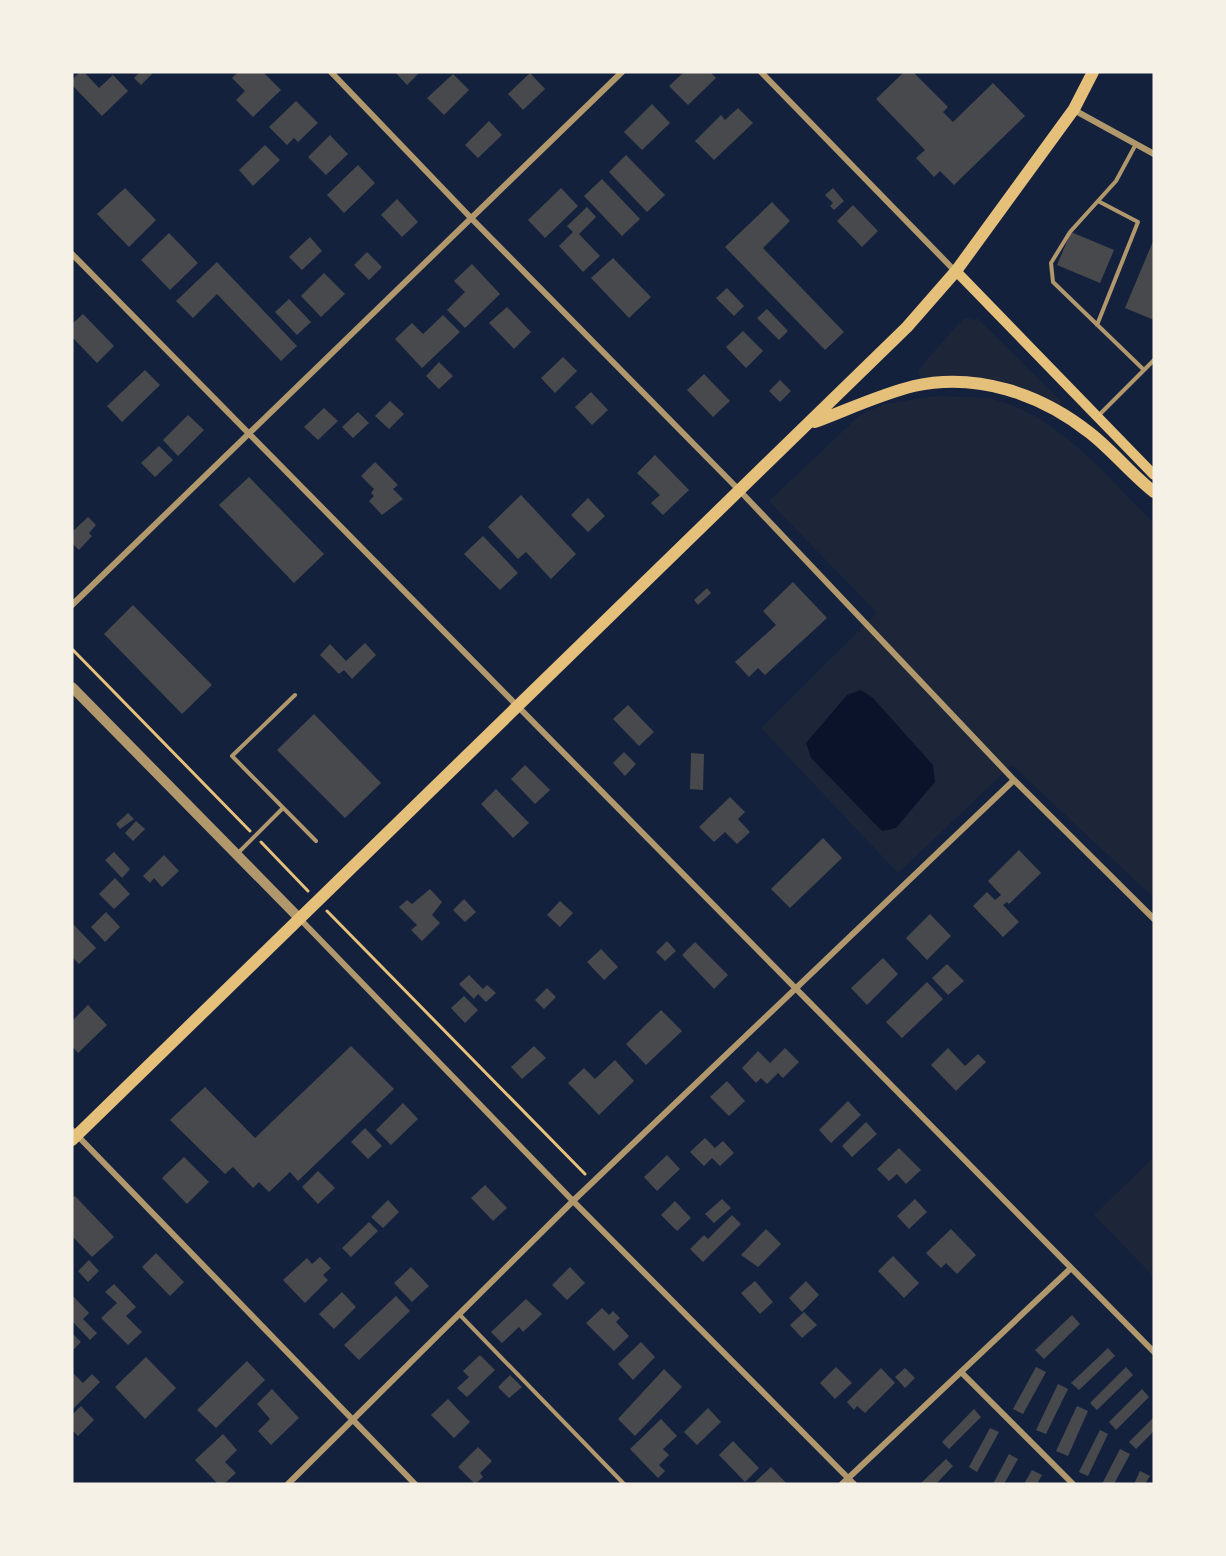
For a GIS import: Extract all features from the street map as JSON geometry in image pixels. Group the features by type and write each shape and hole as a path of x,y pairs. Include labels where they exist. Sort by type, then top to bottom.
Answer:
{"main road":[{"path":"74,1135 908,327 956,272 1074,109 1093,72"},
{"path":"956,272 1154,475"},
{"path":"808,425 914,386 954,381 1005,388 1049,404 1091,433 1136,478 1154,492"}],"street":[{"path":"331,72 471,218 740,491 1014,780 1154,919"},
{"path":"72,605 247,432 622,72"},
{"path":"762,72 956,272"},
{"path":"1074,109 1154,154"},
{"path":"72,254 796,985 1070,1269 1154,1352"},
{"path":"72,687 573,1201 854,1484"},
{"path":"288,1484 573,1201 796,985 1014,780"},
{"path":"74,1135 415,1484"},
{"path":"842,1484 1070,1269"},
{"path":"961,1372 1073,1484"}],"lane":[{"path":"1136,144 1116,181 1070,232 1051,263 1053,282 1144,370"},
{"path":"1097,325 1138,222 1098,201"},
{"path":"1097,417 1154,360"},
{"path":"295,695 232,756 316,841"},
{"path":"236,855 284,808"},
{"path":"459,1314 624,1484"}],"path":[{"path":"72,649 300,883"},
{"path":"339,923 583,1172"}],"shaded area":[{"path":"968,318 974,321 977,318 1062,402 1059,406 1026,390 992,380 957,377 921,378 918,373 923,364 963,319"},
{"path":"936,396 996,400 1042,420 1082,451 1154,523 1154,898 1012,765 898,873 761,728 877,613 769,501 860,415 884,404"},
{"path":"861,690 873,698 933,765 935,782 896,828 882,831 811,758 806,743 847,695"},
{"path":"1154,1157 1154,1277 1094,1215"}],"building":[{"path":"80,72 84,72 99,88 113,75 128,91 102,116 72,85 72,80"},
{"path":"140,72 154,72 141,85 134,78"},
{"path":"238,72 263,72 281,90 253,117 236,100 245,91 232,78"},
{"path":"395,72 420,72 407,85"},
{"path":"684,72 710,72 716,78 688,105 669,86"},
{"path":"904,72 913,72 948,107 943,112 953,122 993,83 1025,116 954,185 940,171 934,177 916,158 925,150 876,99"},
{"path":"530,73 545,89 523,110 508,94"},
{"path":"453,74 469,90 444,115 427,98"},
{"path":"296,101 318,123 298,142 294,138 287,145 269,127"},
{"path":"652,104 670,123 642,150 624,132"},
{"path":"738,108 753,123 714,160 695,141 721,115 725,120"},
{"path":"489,121 502,135 478,158 465,145"},
{"path":"330,135 348,154 326,175 308,157"},
{"path":"265,145 280,160 253,186 239,170"},
{"path":"626,155 665,195 647,212 609,172"},
{"path":"358,165 375,183 344,213 327,195"},
{"path":"602,179 640,219 622,236 584,196"},
{"path":"125,188 156,220 129,247 97,214"},
{"path":"561,188 578,206 545,238 528,220"},
{"path":"833,188 844,201 834,210 830,206 833,203 825,195"},
{"path":"397,199 418,222 402,237 381,215"},
{"path":"772,202 790,221 763,248 844,332 825,350 725,247"},
{"path":"853,205 878,231 862,247 837,221"},
{"path":"587,207 596,217 579,234 600,256 583,272 559,246 573,232 567,226"},
{"path":"1071,232 1114,250 1100,283 1057,265"},
{"path":"169,233 198,263 170,290 141,260"},
{"path":"310,237 322,251 302,270 289,257"},
{"path":"1154,239 1154,320 1125,308"},
{"path":"367,252 382,267 369,280 354,265"},
{"path":"613,258 651,297 629,318 591,278"},
{"path":"217,262 297,346 281,361 217,294 193,318 176,301"},
{"path":"472,264 500,294 465,328 447,310 465,292 454,281"},
{"path":"324,273 345,294 321,317 301,296"},
{"path":"727,288 744,306 734,316 716,298"},
{"path":"289,299 311,322 297,335 275,312"},
{"path":"507,307 531,332 514,349 489,323"},
{"path":"767,309 788,331 779,340 757,318"},
{"path":"83,314 114,346 97,363 72,337 72,324"},
{"path":"443,315 460,332 422,368 395,339 412,323 423,334"},
{"path":"743,331 763,351 746,368 726,347"},
{"path":"563,357 577,371 555,393 541,378"},
{"path":"439,362 453,376 439,389 426,376"},
{"path":"145,370 160,385 122,422 107,406"},
{"path":"704,374 730,401 713,417 687,390"},
{"path":"780,380 791,391 780,402 769,391"},
{"path":"591,392 608,410 592,425 575,407"},
{"path":"390,401 404,414 389,429 375,416"},
{"path":"324,408 338,421 318,440 304,427"},
{"path":"358,412 369,423 353,438 342,427"},
{"path":"188,415 204,430 178,456 163,440"},
{"path":"159,446 173,460 155,477 141,463"},
{"path":"655,455 689,490 663,515 651,503 660,495 637,473"},
{"path":"375,462 398,485 393,489 403,499 382,515 369,501 374,496 371,493 374,489 361,476"},
{"path":"249,477 324,554 294,583 219,505"},
{"path":"521,495 576,554 551,579 526,552 518,559 488,527"},
{"path":"588,498 605,516 588,532 571,515"},
{"path":"88,517 96,525 89,533 92,536 79,550 72,543 72,532"},
{"path":"483,536 518,573 500,590 464,554"},
{"path":"793,582 827,618 765,675 758,668 749,677 735,662 776,625 763,611"},
{"path":"707,588 711,593 698,605 694,600"},
{"path":"133,605 212,685 182,714 104,634"},
{"path":"365,643 376,655 352,679 344,670 339,674 320,655 330,644 346,661"},
{"path":"628,705 654,732 639,746 613,719"},
{"path":"314,714 381,783 345,818 277,750"},
{"path":"624,752 636,764 625,776 613,763"},
{"path":"691,753 704,754 703,790 690,789"},
{"path":"525,765 550,790 535,804 511,779"},
{"path":"496,789 529,823 513,838 481,804"},
{"path":"730,797 745,812 738,819 750,832 737,844 725,832 714,842 699,827"},
{"path":"128,813 134,819 120,829 116,824"},
{"path":"136,821 145,829 133,841 125,833"},
{"path":"823,838 842,858 790,908 771,889"},
{"path":"1019,850 1041,873 1009,904 1007,902 1003,905 1019,922 1003,937 973,906 987,892 995,900 1001,895 988,881"},
{"path":"114,852 130,869 122,878 105,860"},
{"path":"164,855 179,871 162,887 154,878 150,883 143,876"},
{"path":"115,878 130,894 114,909 99,894"},
{"path":"430,889 442,902 432,915 440,923 422,941 411,930 417,925 399,907 407,900 412,904"},
{"path":"464,899 476,912 465,922 453,910"},
{"path":"560,901 573,913 560,927 547,915"},
{"path":"106,912 120,927 105,942 91,927"},
{"path":"930,914 951,936 927,960 906,938"},
{"path":"72,923 96,948 79,964 72,957"},
{"path":"667,941 676,951 665,961 656,952"},
{"path":"695,942 728,975 714,989 682,955"},
{"path":"601,949 618,967 604,980 587,962"},
{"path":"883,958 898,974 867,1005 851,988"},
{"path":"947,964 964,981 948,995 932,978"},
{"path":"469,975 483,989 487,985 496,993 486,1002 478,994 474,999 459,984"},
{"path":"927,982 943,999 902,1038 886,1022"},
{"path":"547,988 556,997 544,1009 535,1000"},
{"path":"464,996 478,1010 465,1023 451,1008"},
{"path":"88,1005 107,1025 78,1053 72,1046 72,1021"},
{"path":"661,1010 682,1031 646,1065 626,1044"},
{"path":"351,1046 394,1089 298,1181 290,1172 269,1192 259,1182 253,1188 233,1167 225,1174 170,1120 205,1087 255,1138"},
{"path":"534,1046 546,1058 522,1079 511,1067"},
{"path":"785,1048 799,1062 783,1078 778,1073 767,1084 761,1078 756,1083 742,1068 758,1051 770,1063"},
{"path":"948,1048 965,1066 978,1054 986,1062 956,1091 931,1065"},
{"path":"615,1060 634,1081 599,1115 568,1083 584,1068 595,1079"},
{"path":"727,1081 745,1101 729,1116 710,1097"},
{"path":"848,1101 861,1115 831,1143 819,1130"},
{"path":"403,1103 418,1119 391,1145 376,1130"},
{"path":"866,1122 877,1134 852,1157 842,1146"},
{"path":"365,1128 382,1146 368,1159 351,1142"},
{"path":"705,1138 715,1148 723,1141 734,1153 720,1166 712,1158 704,1166 690,1152"},
{"path":"899,1148 921,1170 906,1184 897,1174 889,1181 877,1169"},
{"path":"667,1155 680,1169 657,1191 644,1177"},
{"path":"184,1157 209,1182 187,1204 162,1178"},
{"path":"318,1171 335,1188 318,1204 302,1187"},
{"path":"485,1185 507,1208 493,1221 471,1198"},
{"path":"75,1196 114,1237 92,1257 72,1236 72,1198"},
{"path":"722,1199 731,1208 714,1223 705,1214"},
{"path":"915,1199 927,1212 909,1229 897,1216"},
{"path":"388,1200 399,1212 383,1228 371,1217"},
{"path":"675,1201 691,1218 677,1231 661,1215"},
{"path":"732,1215 741,1224 703,1262 690,1249 704,1235 708,1239"},
{"path":"369,1222 378,1231 351,1257 342,1248"},
{"path":"766,1229 781,1244 758,1267 741,1255"},
{"path":"951,1229 976,1255 957,1274 946,1263 941,1268 926,1253"},
{"path":"156,1253 184,1282 170,1296 142,1267"},
{"path":"893,1256 919,1283 904,1298 878,1271"},
{"path":"320,1257 331,1268 323,1275 328,1280 305,1303 283,1280 307,1258 312,1264"},
{"path":"89,1260 99,1271 88,1282 78,1271"},
{"path":"411,1267 429,1286 412,1302 394,1283"},
{"path":"570,1267 585,1283 567,1300 552,1285"},
{"path":"755,1281 773,1302 760,1314 741,1293"},
{"path":"806,1281 819,1295 802,1312 789,1298"},
{"path":"114,1284 136,1307 126,1316 142,1332 128,1345 101,1318 117,1303 105,1292"},
{"path":"342,1292 356,1307 334,1329 319,1314"},
{"path":"72,1295 89,1313 83,1319 97,1333 90,1340 72,1321"},
{"path":"396,1296 410,1311 359,1360 344,1345"},
{"path":"526,1299 542,1314 523,1332 519,1327 502,1343 491,1332"},
{"path":"602,1308 609,1315 613,1311 620,1318 616,1322 629,1336 614,1351 586,1323"},
{"path":"804,1312 817,1325 802,1338 790,1325"},
{"path":"1072,1315 1080,1324 1044,1359 1035,1350"},
{"path":"72,1333 81,1342 72,1351"},
{"path":"641,1342 655,1357 633,1380 618,1364"},
{"path":"1108,1348 1115,1356 1079,1390 1071,1383"},
{"path":"480,1355 495,1370 467,1397 457,1388 469,1377 463,1371"},
{"path":"146,1357 176,1388 145,1419 115,1387"},
{"path":"247,1361 265,1380 216,1428 197,1410"},
{"path":"836,1367 852,1383 835,1399 820,1383"},
{"path":"1036,1367 1046,1372 1023,1414 1013,1409"},
{"path":"1126,1367 1133,1375 1097,1410 1090,1403"},
{"path":"881,1368 895,1383 865,1413 857,1406 854,1410 847,1402"},
{"path":"905,1368 915,1378 905,1388 895,1377"},
{"path":"664,1369 682,1387 635,1436 618,1419"},
{"path":"72,1372 83,1383 92,1374 100,1382 72,1410"},
{"path":"510,1375 522,1387 509,1398 498,1387"},
{"path":"1058,1384 1068,1389 1046,1434 1036,1430"},
{"path":"272,1389 299,1418 271,1445 258,1431 270,1419 257,1404"},
{"path":"1142,1389 1149,1397 1116,1430 1109,1422"},
{"path":"448,1399 470,1422 454,1438 431,1415"},
{"path":"81,1406 94,1420 78,1436 72,1430 72,1415"},
{"path":"1077,1406 1088,1411 1068,1456 1056,1451"},
{"path":"708,1408 721,1422 697,1445 684,1432"},
{"path":"974,1409 981,1417 949,1449 942,1442"},
{"path":"1154,1417 1154,1431 1136,1449 1129,1442"},
{"path":"661,1419 677,1436 663,1449 669,1455 659,1465 665,1471 658,1478 630,1449"},
{"path":"990,1428 999,1432 977,1472 969,1467"},
{"path":"1100,1430 1108,1434 1088,1476 1079,1472"},
{"path":"223,1434 237,1450 225,1462 236,1473 224,1484 218,1484 195,1460"},
{"path":"733,1441 759,1468 745,1482 719,1455"},
{"path":"478,1447 492,1461 480,1473 483,1477 475,1484 458,1467"},
{"path":"1120,1449 1130,1454 1114,1484 1102,1484"},
{"path":"1009,1454 1018,1459 1004,1484 993,1484"},
{"path":"946,1459 953,1466 936,1484 920,1484"},
{"path":"771,1467 787,1484 753,1484"},
{"path":"1032,1470 1042,1475 1037,1484 1024,1484"},
{"path":"1140,1471 1150,1476 1145,1484 1134,1484"}]}
